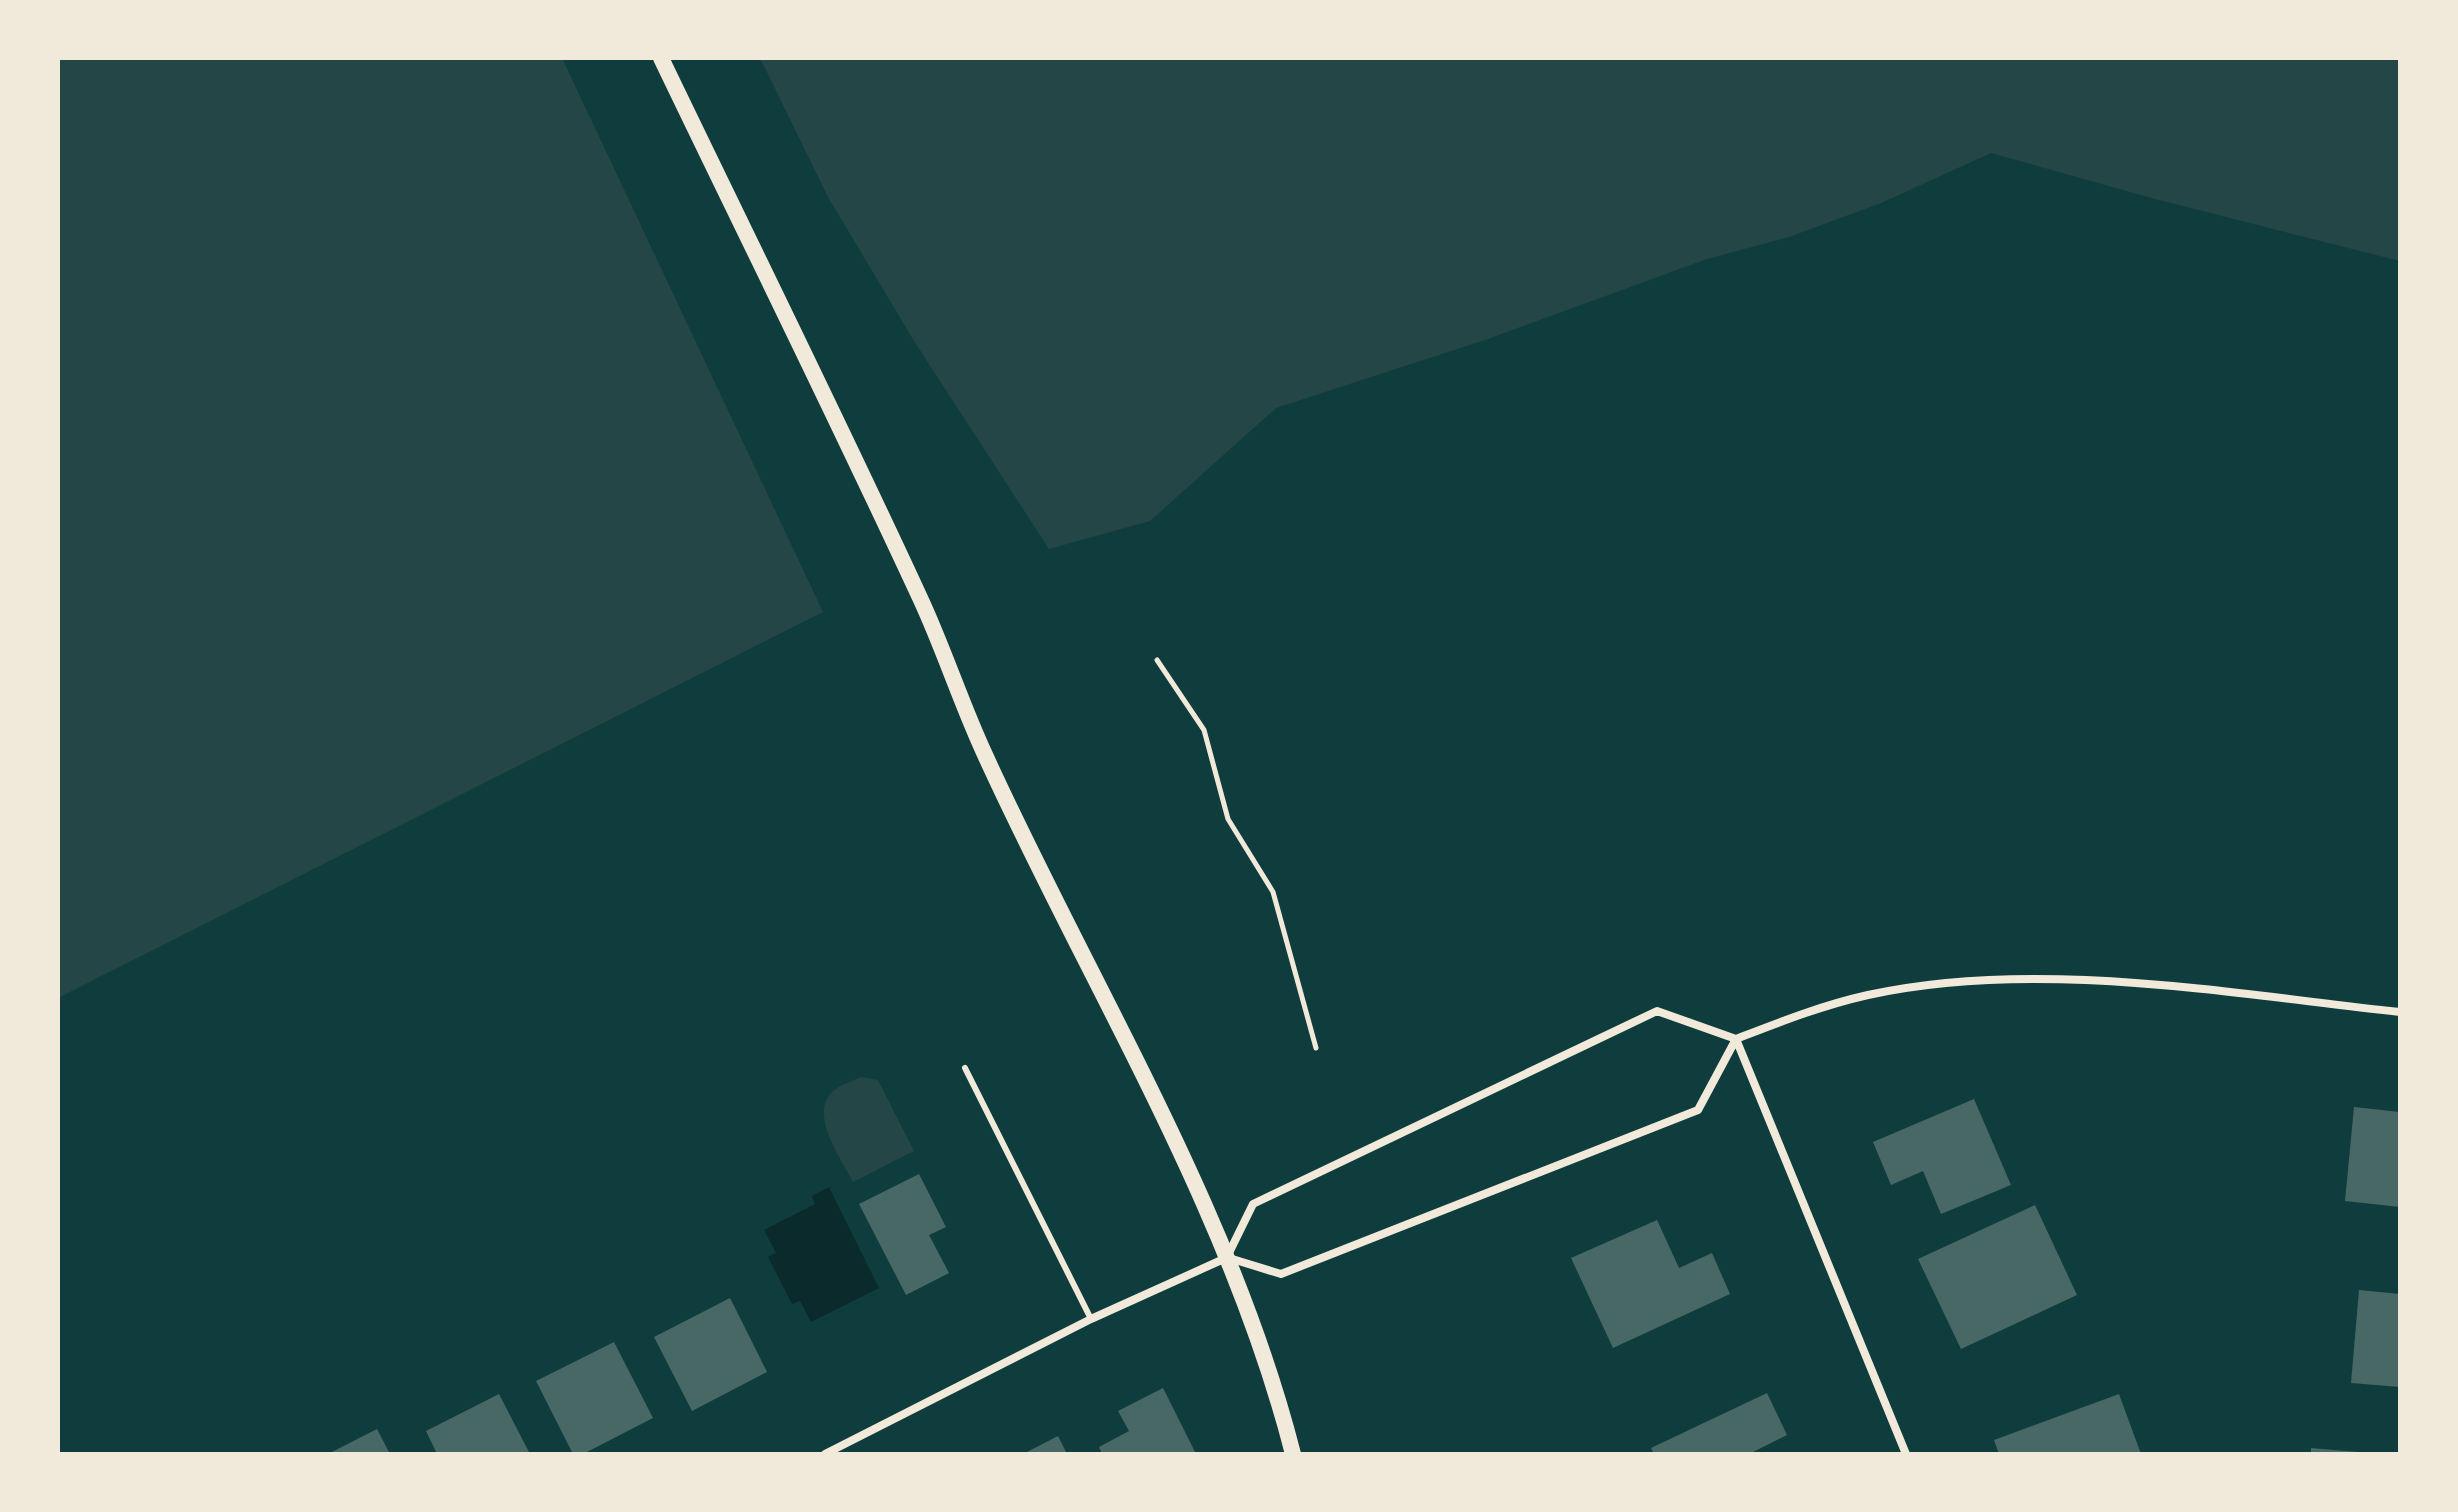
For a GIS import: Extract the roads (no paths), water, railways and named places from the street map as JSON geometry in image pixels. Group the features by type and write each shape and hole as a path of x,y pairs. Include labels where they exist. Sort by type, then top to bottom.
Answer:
{"main road":[{"path":"661,58 922,601 985,755 1181,1153 1227,1258 1268,1365 1293,1454"}],"street":[{"path":"825,1454 1091,1319 1227,1258 1253,1204 1657,1011 1736,1039 1806,1012 1869,995 1941,984 2028,979 2122,983 2400,1012"},
{"path":"1227,1258 1281,1274 1698,1110 1736,1039"},
{"path":"1736,1039 1906,1454"}],"lane":[{"path":"965,1068 1091,1319"}]}
